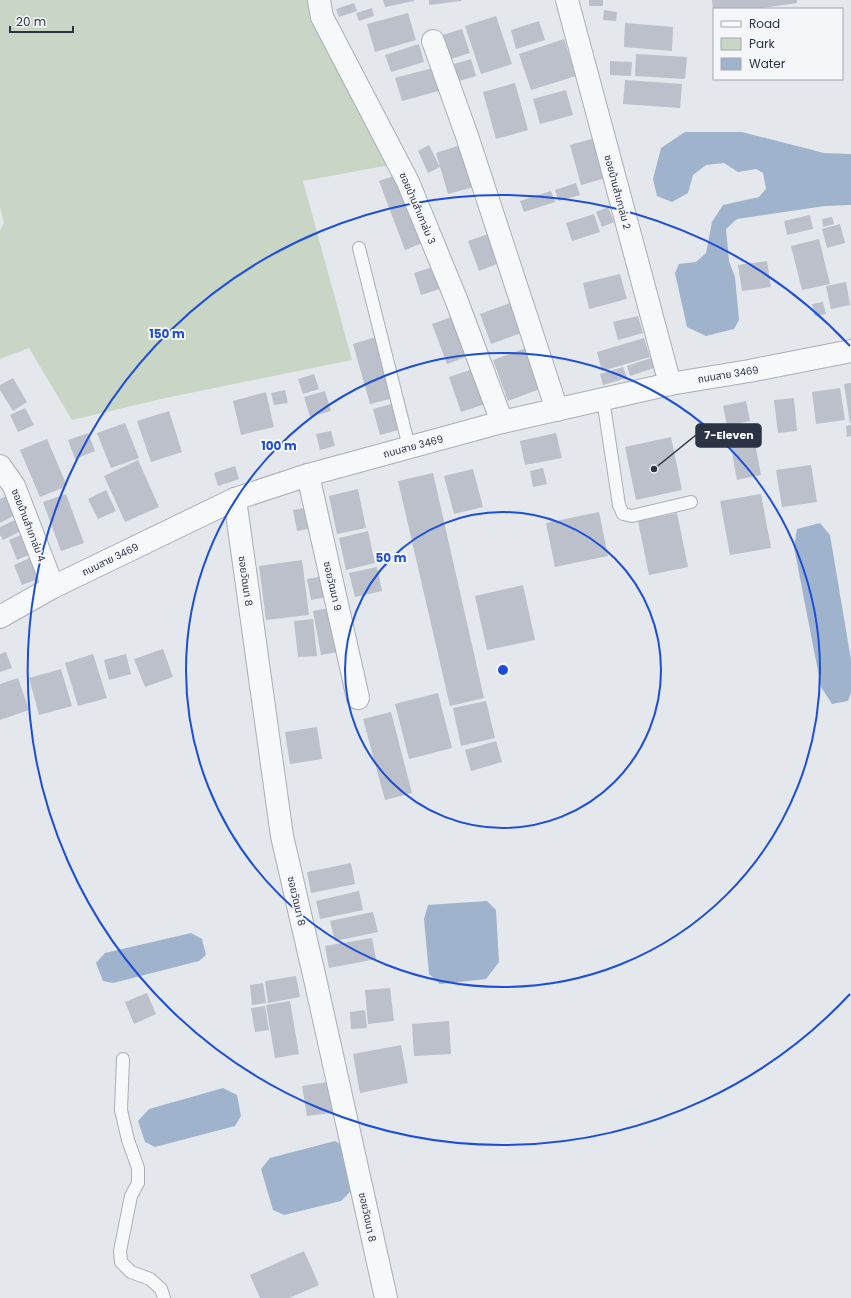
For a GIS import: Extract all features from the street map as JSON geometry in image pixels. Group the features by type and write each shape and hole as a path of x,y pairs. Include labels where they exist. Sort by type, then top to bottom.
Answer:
{"street":[{"name":"ซอยบ้านสำเภาล่ม 3","path":"319,0 322,17 408,182 456,299 502,422"},
{"name":"ซอยบ้านสำเภาล่ม 2","path":"567,0 670,384"},
{"path":"433,41 466,133 557,410"},
{"name":"ถนนสาย 3469","path":"0,618 53,587 235,499 308,475 502,422 670,384 749,371 851,351"},
{"name":"ซอยบ้านสำเภาล่ม 4","path":"0,466 14,486 53,587"},
{"name":"ซอยวัฒนา 9","path":"308,475 358,698"},
{"name":"ซอยวัฒนา 8","path":"235,499 282,836 386,1298"}],"lane":[{"path":"359,248 408,447"},
{"path":"603,399 619,505 623,514 632,516 691,502"},
{"path":"123,1059 121,1110 128,1140 138,1168 138,1183 131,1196 120,1251 121,1262 131,1272 150,1279 161,1289 164,1298"}],"green space":[{"path":"0,0 311,0 390,165 303,181 352,360 170,397 72,420 29,348 0,359 0,230 4,223 0,207"}],"water":[{"path":"685,132 742,132 824,153 851,154 851,205 825,206 737,219 726,229 729,261 735,277 739,320 734,329 706,336 687,327 675,273 679,264 696,262 706,253 712,222 723,205 759,197 766,189 763,173 756,169 738,172 724,163 706,165 693,175 688,193 672,202 657,196 653,179 661,148"},
{"path":"820,523 830,535 851,660 851,692 848,701 832,704 821,687 794,547 797,529"},
{"path":"487,901 496,910 499,962 486,979 440,984 429,974 424,919 428,905"},
{"path":"191,933 202,939 206,955 199,961 113,983 103,981 96,963 105,953"},
{"path":"223,1088 237,1095 241,1116 235,1126 155,1147 145,1142 138,1121 149,1109"},
{"path":"335,1141 342,1145 352,1190 341,1201 284,1215 273,1210 261,1169 270,1158"}],"building":[{"path":"383,0 414,0 414,1 385,7"},
{"path":"429,0 461,0 461,1 429,5"},
{"path":"589,0 603,0 603,6 589,6"},
{"path":"712,0 797,0 797,3 763,8 713,9"},
{"path":"354,3 357,11 339,17 336,9"},
{"path":"372,8 374,16 359,21 356,13"},
{"path":"604,10 617,12 616,21 603,20"},
{"path":"408,13 416,40 375,52 367,24"},
{"path":"496,16 512,64 481,74 465,26"},
{"path":"539,21 545,40 516,49 511,30"},
{"path":"625,23 673,27 672,51 624,47"},
{"path":"462,29 470,53 451,59 443,35"},
{"path":"564,39 576,76 531,90 519,54"},
{"path":"419,44 424,62 391,72 385,55"},
{"path":"636,54 687,57 685,79 635,76"},
{"path":"471,59 476,76 459,81 454,64"},
{"path":"610,61 632,62 631,76 610,75"},
{"path":"436,67 442,90 402,101 395,78"},
{"path":"625,80 682,84 680,108 623,104"},
{"path":"515,83 528,130 496,139 483,92"},
{"path":"566,90 573,115 540,124 533,99"},
{"path":"595,138 606,178 581,185 570,145"},
{"path":"464,144 477,186 448,194 436,153"},
{"path":"429,145 440,167 428,173 418,151"},
{"path":"399,174 425,242 405,250 379,181"},
{"path":"576,183 580,195 559,201 555,190"},
{"path":"551,191 555,202 524,212 520,201"},
{"path":"608,207 614,222 602,227 596,212"},
{"path":"594,214 600,232 572,241 566,223"},
{"path":"810,215 813,229 787,235 784,221"},
{"path":"832,217 834,224 823,227 822,219"},
{"path":"840,224 845,243 827,248 822,229"},
{"path":"491,233 502,262 479,271 468,241"},
{"path":"819,239 830,284 802,290 791,246"},
{"path":"767,261 771,287 742,291 738,265"},
{"path":"436,266 443,288 421,295 414,273"},
{"path":"620,274 627,299 589,309 583,283"},
{"path":"846,282 850,305 831,309 826,286"},
{"path":"513,302 524,332 491,344 480,314"},
{"path":"823,302 826,314 815,316 812,304"},
{"path":"457,315 471,355 447,364 432,324"},
{"path":"638,316 643,333 618,340 613,322"},
{"path":"376,337 394,398 370,404 353,344"},
{"path":"644,338 650,357 602,371 597,352"},
{"path":"529,347 545,387 508,401 493,360"},
{"path":"651,358 654,368 630,376 627,366"},
{"path":"623,367 627,378 603,385 600,374"},
{"path":"476,368 488,403 461,412 449,377"},
{"path":"314,374 319,389 303,394 298,379"},
{"path":"13,378 27,402 13,411 0,390 0,385"},
{"path":"851,383 851,423 850,423 844,384"},
{"path":"840,388 845,420 816,424 812,392"},
{"path":"285,390 288,403 274,405 271,393"},
{"path":"325,391 331,411 310,417 304,397"},
{"path":"266,392 274,427 241,435 233,401"},
{"path":"794,398 797,431 778,433 774,400"},
{"path":"746,401 750,421 727,426 723,406"},
{"path":"395,403 402,429 380,435 373,409"},
{"path":"25,408 34,425 18,432 10,415"},
{"path":"169,411 182,452 151,462 137,421"},
{"path":"125,423 139,458 111,468 97,433"},
{"path":"851,425 851,436 847,437 846,426"},
{"path":"331,431 335,446 320,450 316,434"},
{"path":"88,433 95,451 75,459 68,440"},
{"path":"556,433 562,458 525,465 520,441"},
{"path":"671,437 682,490 636,500 625,447"},
{"path":"754,438 761,475 737,480 730,442"},
{"path":"47,439 67,486 40,497 20,450"},
{"path":"138,460 159,507 125,522 104,476"},
{"path":"811,465 817,502 782,507 776,470"},
{"path":"235,466 239,479 218,486 214,473"},
{"path":"543,468 547,484 533,487 530,471"},
{"path":"473,469 483,507 454,514 444,476"},
{"path":"433,473 484,698 450,706 398,481"},
{"path":"358,489 366,528 337,534 329,496"},
{"path":"106,490 116,511 98,519 88,499"},
{"path":"10,494 19,513 0,523 0,499"},
{"path":"66,494 84,543 61,551 43,502"},
{"path":"761,494 771,548 730,555 720,501"},
{"path":"315,506 319,527 297,531 293,510"},
{"path":"599,512 608,556 555,567 546,523"},
{"path":"677,513 688,567 649,575 638,521"},
{"path":"19,518 25,529 3,540 0,535 0,527"},
{"path":"30,531 38,551 17,560 9,540"},
{"path":"368,531 375,563 346,570 339,538"},
{"path":"39,554 48,575 22,585 14,565"},
{"path":"302,560 309,615 266,620 259,566"},
{"path":"377,567 382,591 355,597 349,573"},
{"path":"329,575 333,596 311,600 307,579"},
{"path":"523,585 535,640 487,650 475,596"},
{"path":"336,607 345,651 321,655 313,611"},
{"path":"313,619 317,656 298,657 294,621"},
{"path":"163,649 173,677 145,687 134,659"},
{"path":"6,652 12,668 0,672 0,654"},
{"path":"93,654 107,698 78,706 65,663"},
{"path":"126,654 131,674 109,680 104,660"},
{"path":"61,669 72,706 39,715 29,678"},
{"path":"18,678 29,710 0,720 0,684"},
{"path":"438,693 452,748 409,759 395,704"},
{"path":"486,701 495,738 461,746 453,708"},
{"path":"391,712 412,793 385,800 363,719"},
{"path":"317,727 322,759 290,764 285,732"},
{"path":"496,741 502,762 471,771 465,750"},
{"path":"351,863 355,884 311,893 307,872"},
{"path":"359,891 363,910 320,919 316,901"},
{"path":"373,912 378,932 335,941 330,921"},
{"path":"372,938 376,959 329,968 325,946"},
{"path":"296,976 300,997 268,1003 265,981"},
{"path":"263,983 266,1003 252,1005 250,985"},
{"path":"390,988 394,1021 368,1024 365,990"},
{"path":"147,993 156,1014 134,1024 125,1002"},
{"path":"290,1001 299,1054 275,1058 266,1005"},
{"path":"265,1006 269,1030 255,1032 251,1008"},
{"path":"365,1010 367,1028 351,1029 350,1012"},
{"path":"449,1021 451,1054 414,1056 412,1024"},
{"path":"401,1045 408,1083 360,1093 353,1054"},
{"path":"334,1081 339,1112 307,1116 302,1086"},
{"path":"304,1251 319,1285 289,1298 260,1298 250,1275"}],"place":[{"name":"7-Eleven","path":"654,469"}]}
